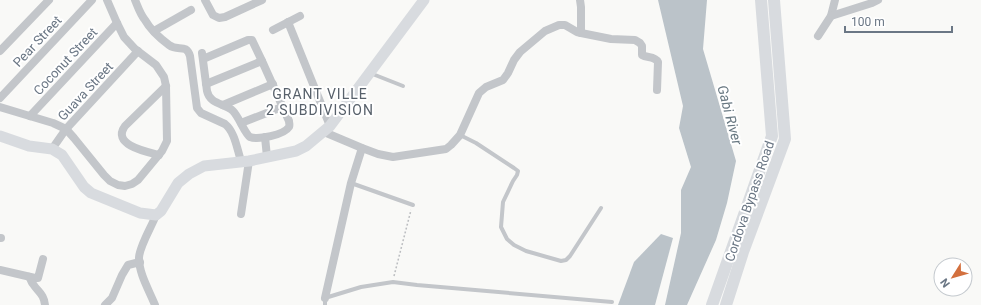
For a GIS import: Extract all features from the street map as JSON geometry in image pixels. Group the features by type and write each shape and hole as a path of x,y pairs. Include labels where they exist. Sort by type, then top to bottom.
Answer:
{"main road":[{"name":"Cordova Bypass Road","path":"712,305 772,136 761,0"},
{"name":"Cordova Bypass Road","path":"726,305 743,252 785,139 774,0"}],"street":[{"path":"0,51 49,0"},
{"name":"Pear Street","path":"0,98 92,0"},
{"path":"0,107 53,123 66,129 107,178 118,185 129,185 138,180 159,155 165,145 167,137 166,86 162,73 156,64 138,51 128,41 117,23 107,0"},
{"path":"135,0 144,20 154,31 170,46 188,50 197,108 201,113 225,124 234,138 245,161 241,214"},
{"path":"205,0 213,15 217,18 221,18 262,0"},
{"path":"155,305 142,274 139,257 144,241 156,215 161,211 178,183 189,174 204,166 245,161 296,152 306,146 327,129 424,0"},
{"path":"580,0 581,33"},
{"path":"818,36 831,16 835,0"},
{"path":"831,16 878,0"},
{"path":"154,31 191,10"},
{"path":"273,30 300,16"},
{"path":"288,22 327,129 362,148 392,157 446,149 460,135 479,93 486,87 503,80 520,52 545,31 559,25 565,25 581,33 611,39 635,40 640,43 642,46 642,55 654,58 658,62 657,90"},
{"name":"Coconut Street","path":"30,116 117,23"},
{"path":"249,39 254,42 262,61 289,121 289,127 274,135 255,138 246,133 231,109 214,102 208,96 203,56 249,39"},
{"name":"Guava Street","path":"52,149 66,129 138,51"},
{"path":"206,84 262,61"},
{"path":"223,105 272,84"},
{"path":"159,155 127,144 123,140 122,135 125,126 166,86"},
{"path":"241,123 282,106"},
{"path":"0,136 29,146 52,149 62,155 84,187 91,194 140,213 156,215"},
{"path":"265,137 267,157"},
{"path":"325,302 351,183 362,148"},
{"path":"0,270 38,278 43,259"},
{"path":"105,305 112,298 128,265 140,262"},
{"path":"30,277 33,285 42,294 45,305"}],"lane":[{"path":"370,73 403,86"},
{"path":"460,135 476,143 518,171 518,175 513,181 502,202 501,226 507,239 514,245 526,251 560,261 566,260 601,208"},
{"path":"351,183 413,205"},
{"path":"325,302 361,287 393,282 612,302"}],"path":[{"path":"393,282 413,205"}],"shaded area":[{"path":"658,0 707,0 703,49 736,161 727,203 716,240 687,305 665,305 681,233 681,190 691,167 679,128 683,106"},
{"path":"661,234 673,238 655,305 618,305 634,262"}],"district":[{"name":"GRANT VILLE 2 SUBDIVISION","path":"320,102"}],"water label":[{"name":"Gabi River","path":"730,115"}]}
